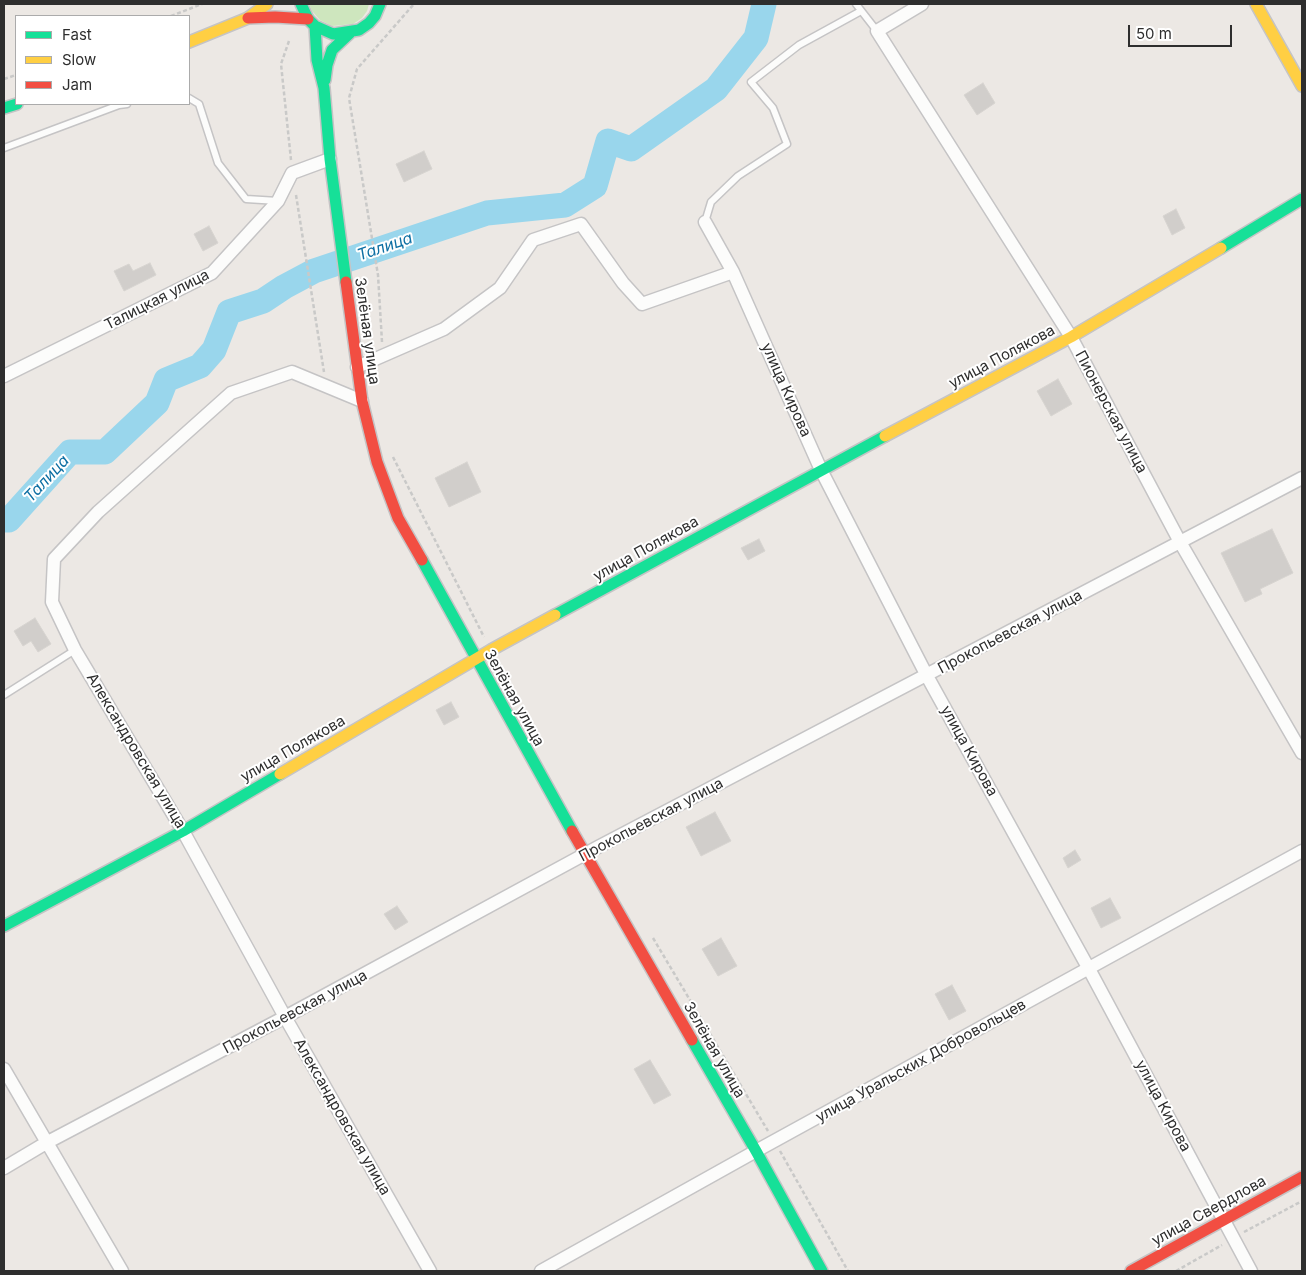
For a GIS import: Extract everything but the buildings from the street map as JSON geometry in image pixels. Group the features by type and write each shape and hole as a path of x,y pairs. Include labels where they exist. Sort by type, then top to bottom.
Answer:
{"street":[{"path":"190,42 248,18 267,4"},
{"path":"301,4 312,23 317,60 324,88"},
{"path":"877,31 922,4"},
{"path":"1256,4 1302,86"},
{"path":"248,18 275,17 312,23 333,34 350,33 369,24 381,5"},
{"name":"Пионерская улица","path":"877,31 1071,337 1180,542 1302,753"},
{"path":"324,88 327,65 332,50 350,33"},
{"name":"Зелёная улица","path":"324,88 330,159 362,401 377,462 398,518 585,855 756,1151 822,1271"},
{"path":"292,173 330,159"},
{"name":"Талицкая улица","path":"4,376 212,273 278,201 292,173"},
{"name":"улица Полякова","path":"4,926 183,831 491,650 821,470 1071,337 1302,199"},
{"name":"улица Кирова","path":"704,222 733,272 821,470 927,676 1089,969 1251,1271"},
{"path":"358,367 444,329 500,288 533,240 581,224 642,304 733,272"},
{"name":"Александровская улица","path":"362,401 292,372 231,393 98,512 54,559 52,602 75,650 183,831 284,1017 430,1271"},
{"name":"Прокопьевская улица","path":"4,1168 46,1143 585,855 1302,478"},
{"name":"улица Уральских Добровольцев","path":"541,1271 1302,851"},
{"path":"4,1069 122,1271"},
{"name":"улица Свердлова","path":"1131,1271 1302,1177"}],"lane":[{"name":"Пионерская улица","path":"856,4 877,31"},
{"path":"704,222 711,202 738,176 787,144 773,108 751,82 799,46 861,11"},
{"path":"190,99 199,104 218,163 246,199 278,201"},
{"path":"4,148 119,105"},
{"path":"4,694 75,650"}],"path":[{"path":"174,15 202,4"},
{"path":"382,348 378,275 348,98 357,70 414,4"},
{"path":"289,41 281,64 292,173 316,326 328,388"},
{"path":"392,455 519,702"},
{"path":"649,931 774,1141 848,1271"}],"green space":[{"path":"309,4 369,4 362,18 353,24 332,26 320,20"}],"waterway":[{"name":"Талица","path":"4,520 9,520 70,452 105,452 157,403 166,380 200,366 214,350 229,312 263,301 314,271 487,213 565,205 595,186 608,141 631,149 716,89 756,38 764,4"}],"traffic: fast":[{"path":"301,4 308,19 315,26 333,34 359,30 375,16 380,4"},
{"path":"315,26 317,60 324,88 330,159 346,282"},
{"path":"325,80 332,50 350,33"},
{"path":"4,108 15,105"},
{"path":"1221,248 1302,199"},
{"path":"555,615 885,436"},
{"path":"422,560 572,831"},
{"path":"4,926 183,831 280,774"},
{"path":"692,1040 822,1271"}],"traffic: slow":[{"path":"190,42 248,18 267,4"},
{"path":"1256,4 1302,86"},
{"path":"885,436 1071,337 1221,248"},
{"path":"280,774 491,650 555,615"}],"traffic: jam":[{"path":"248,18 308,19"},
{"path":"346,282 362,401 377,462 398,518 422,560"},
{"path":"572,831 692,1040"},
{"path":"1131,1271 1302,1177"}]}
